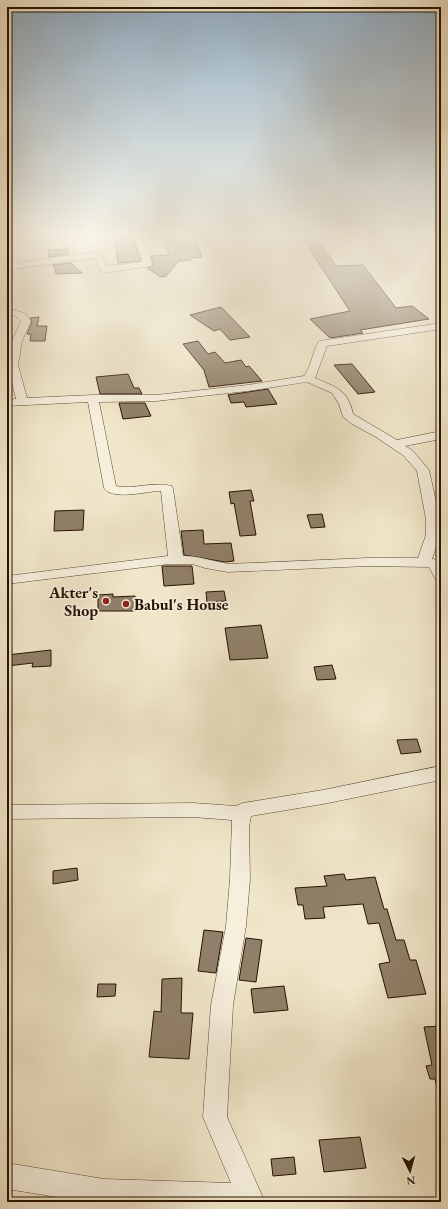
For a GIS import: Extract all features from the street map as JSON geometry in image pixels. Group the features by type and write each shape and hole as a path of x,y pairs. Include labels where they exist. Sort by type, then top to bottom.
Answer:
{"street":[{"path":"7,311 24,316 26,321 17,341 13,365 22,402"},
{"path":"7,403 93,398 156,398 248,388 308,379 313,375 314,362 319,348 323,343 441,326"},
{"path":"308,379 336,391 345,404 347,415 356,422 380,434 408,453 423,470 428,487 433,519 433,535 424,562"},
{"path":"93,398 110,488 120,490 151,488 167,489 176,560"},
{"path":"394,444 441,435"},
{"path":"7,580 176,560 195,560 205,564 228,568 368,562 424,562 434,563 441,577"},
{"path":"7,1176 104,1192 251,1199 215,1117 222,1005 236,926 240,879 240,828 242,814 244,810 257,807 441,773"},
{"path":"7,812 193,810 242,814"}],"building":[{"path":"338,292 384,292 396,308 412,306 429,319 360,330 363,333 330,338 310,319 350,311"},
{"path":"221,307 250,337 230,340 220,329 214,331 190,315"},
{"path":"39,317 37,326 47,326 45,341 30,341 31,334 27,334 32,322 30,318"},
{"path":"198,341 208,354 215,352 225,363 241,360 246,367 249,366 262,381 209,387 204,370 183,344"},
{"path":"352,364 375,392 358,394 334,365"},
{"path":"128,374 134,388 139,388 142,394 100,394 96,377"},
{"path":"268,389 277,404 246,407 244,402 231,403 228,395"},
{"path":"119,403 145,403 151,416 123,419"},
{"path":"251,490 254,501 250,501 256,535 240,536 234,503 231,504 229,492"},
{"path":"84,510 83,530 54,531 55,511"},
{"path":"322,514 325,527 311,528 307,515"},
{"path":"203,530 204,544 231,543 234,561 225,562 184,555 181,531"},
{"path":"162,566 192,566 194,584 164,586"},
{"path":"224,591 226,601 207,602 206,592"},
{"path":"113,594 113,597 135,596 136,611 98,611 98,595"},
{"path":"261,625 268,658 230,660 225,628"},
{"path":"51,650 51,666 32,667 33,663 7,666 7,655"},
{"path":"332,665 336,679 317,680 314,667"},
{"path":"417,739 421,752 401,754 397,740"},
{"path":"77,868 78,880 53,884 53,871"},
{"path":"344,874 346,880 375,877 384,909 387,909 396,940 404,940 410,960 416,960 426,994 388,998 379,964 390,962 379,923 368,924 363,904 323,907 325,918 305,919 303,905 298,905 295,888 327,886 324,876"},
{"path":"204,930 223,932 216,973 198,971"},
{"path":"246,938 262,940 256,982 239,980"},
{"path":"182,978 181,1013 193,1013 189,1059 149,1057 154,1011 161,1012 162,979"},
{"path":"98,984 116,984 115,996 97,997"},
{"path":"284,986 288,1010 254,1013 251,989"},
{"path":"441,1026 441,1084 436,1084 435,1079 430,1079 426,1066 432,1065 424,1027"},
{"path":"360,1137 366,1168 324,1172 319,1140"},
{"path":"294,1157 296,1174 273,1176 271,1159"}],"place":[{"name":"Akter's Shop","path":"106,601"},
{"name":"Babul's House","path":"126,604"}]}
